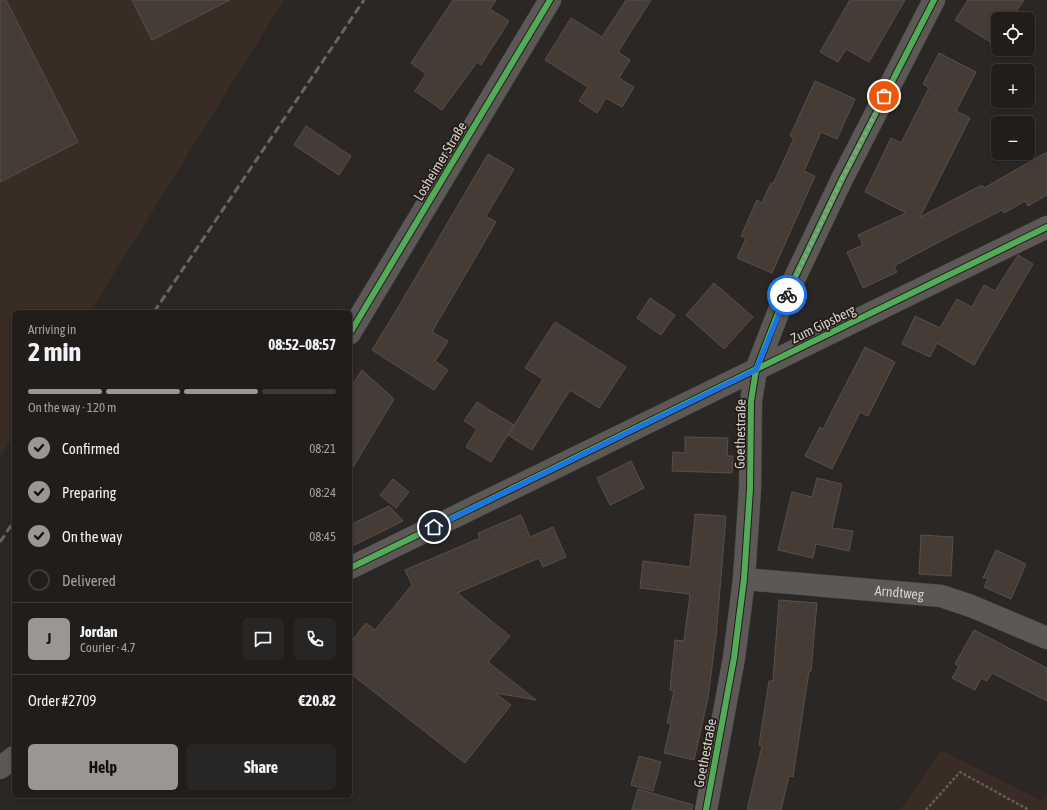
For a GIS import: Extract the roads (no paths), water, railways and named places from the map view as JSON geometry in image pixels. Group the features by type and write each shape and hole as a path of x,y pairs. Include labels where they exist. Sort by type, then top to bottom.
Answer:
{"street":[{"name":"Losheimer Straße","path":"352,330 550,0"},
{"name":"Goethestraße","path":"706,810 734,658 744,579 750,489 751,401 756,370 778,313 842,179 934,0"},
{"name":"Zum Gipsberg","path":"352,567 1047,227"},
{"name":"Arndtweg","path":"744,579 941,596 971,606 1047,638"},
{"path":"0,768 12,759"}],"railway":[{"path":"155,310 364,0"},
{"path":"0,542 12,524"}]}
